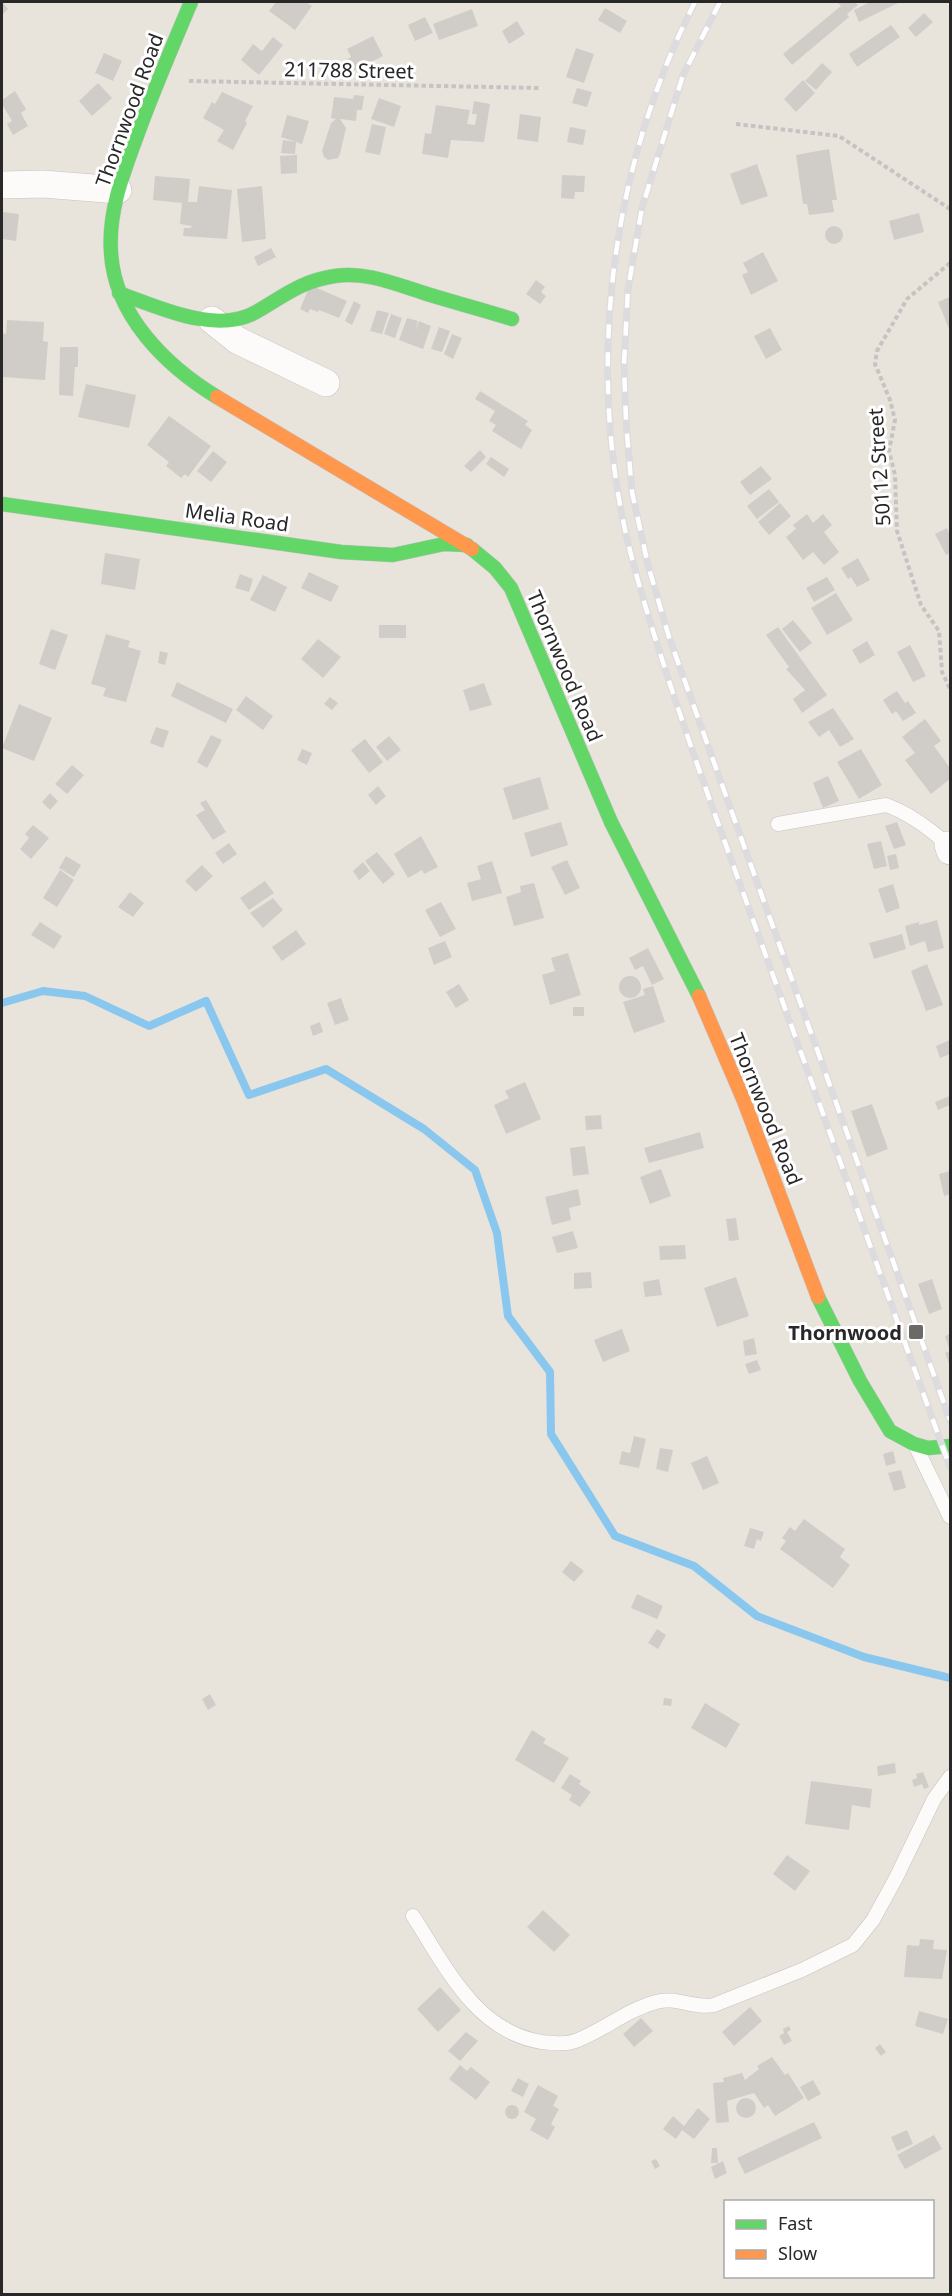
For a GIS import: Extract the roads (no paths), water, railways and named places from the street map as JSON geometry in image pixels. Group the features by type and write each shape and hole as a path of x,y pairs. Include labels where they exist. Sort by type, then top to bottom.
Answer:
{"street":[{"name":"Thornwood Road","path":"191,2 159,78 118,190 110,243 112,268 119,293 144,335 158,351 196,384 467,545 495,568 510,588 611,822 700,998 744,1101 812,1284 860,1381 890,1431 914,1444 928,1448 951,1446"},
{"path":"2,185 43,184 118,190"},
{"path":"119,293 188,317 212,320 239,318 254,313 286,292 305,284 335,276 364,276 512,319"},
{"path":"212,320 237,340 326,383"},
{"name":"Melia Road","path":"2,504 341,552 393,555 444,544 467,545"}],"lane":[{"path":"778,824 886,805 930,829 950,848"},
{"path":"914,1444 951,1517"},
{"path":"414,1916 464,1995 501,2029 525,2039 559,2044 577,2041 618,2018 658,2001 671,1999 703,2007 714,2005 802,1970 853,1945 873,1920 934,1799 951,1777"}],"waterway":[{"path":"2,1003 43,991 85,996 149,1026 206,1001 249,1095 326,1069 424,1129 475,1170 497,1233 508,1316 550,1372 551,1434 615,1536 694,1566 757,1616 864,1657 950,1678"}],"railway":[{"path":"695,2 667,64 644,128 627,194 615,262 609,330 608,399 614,467 635,570 679,711 950,1467"},
{"path":"720,2 683,75 642,208 628,289 624,364 632,492 648,565 669,637 950,1420"}],"place":[{"name":"Thornwood","path":"916,1332"}]}
